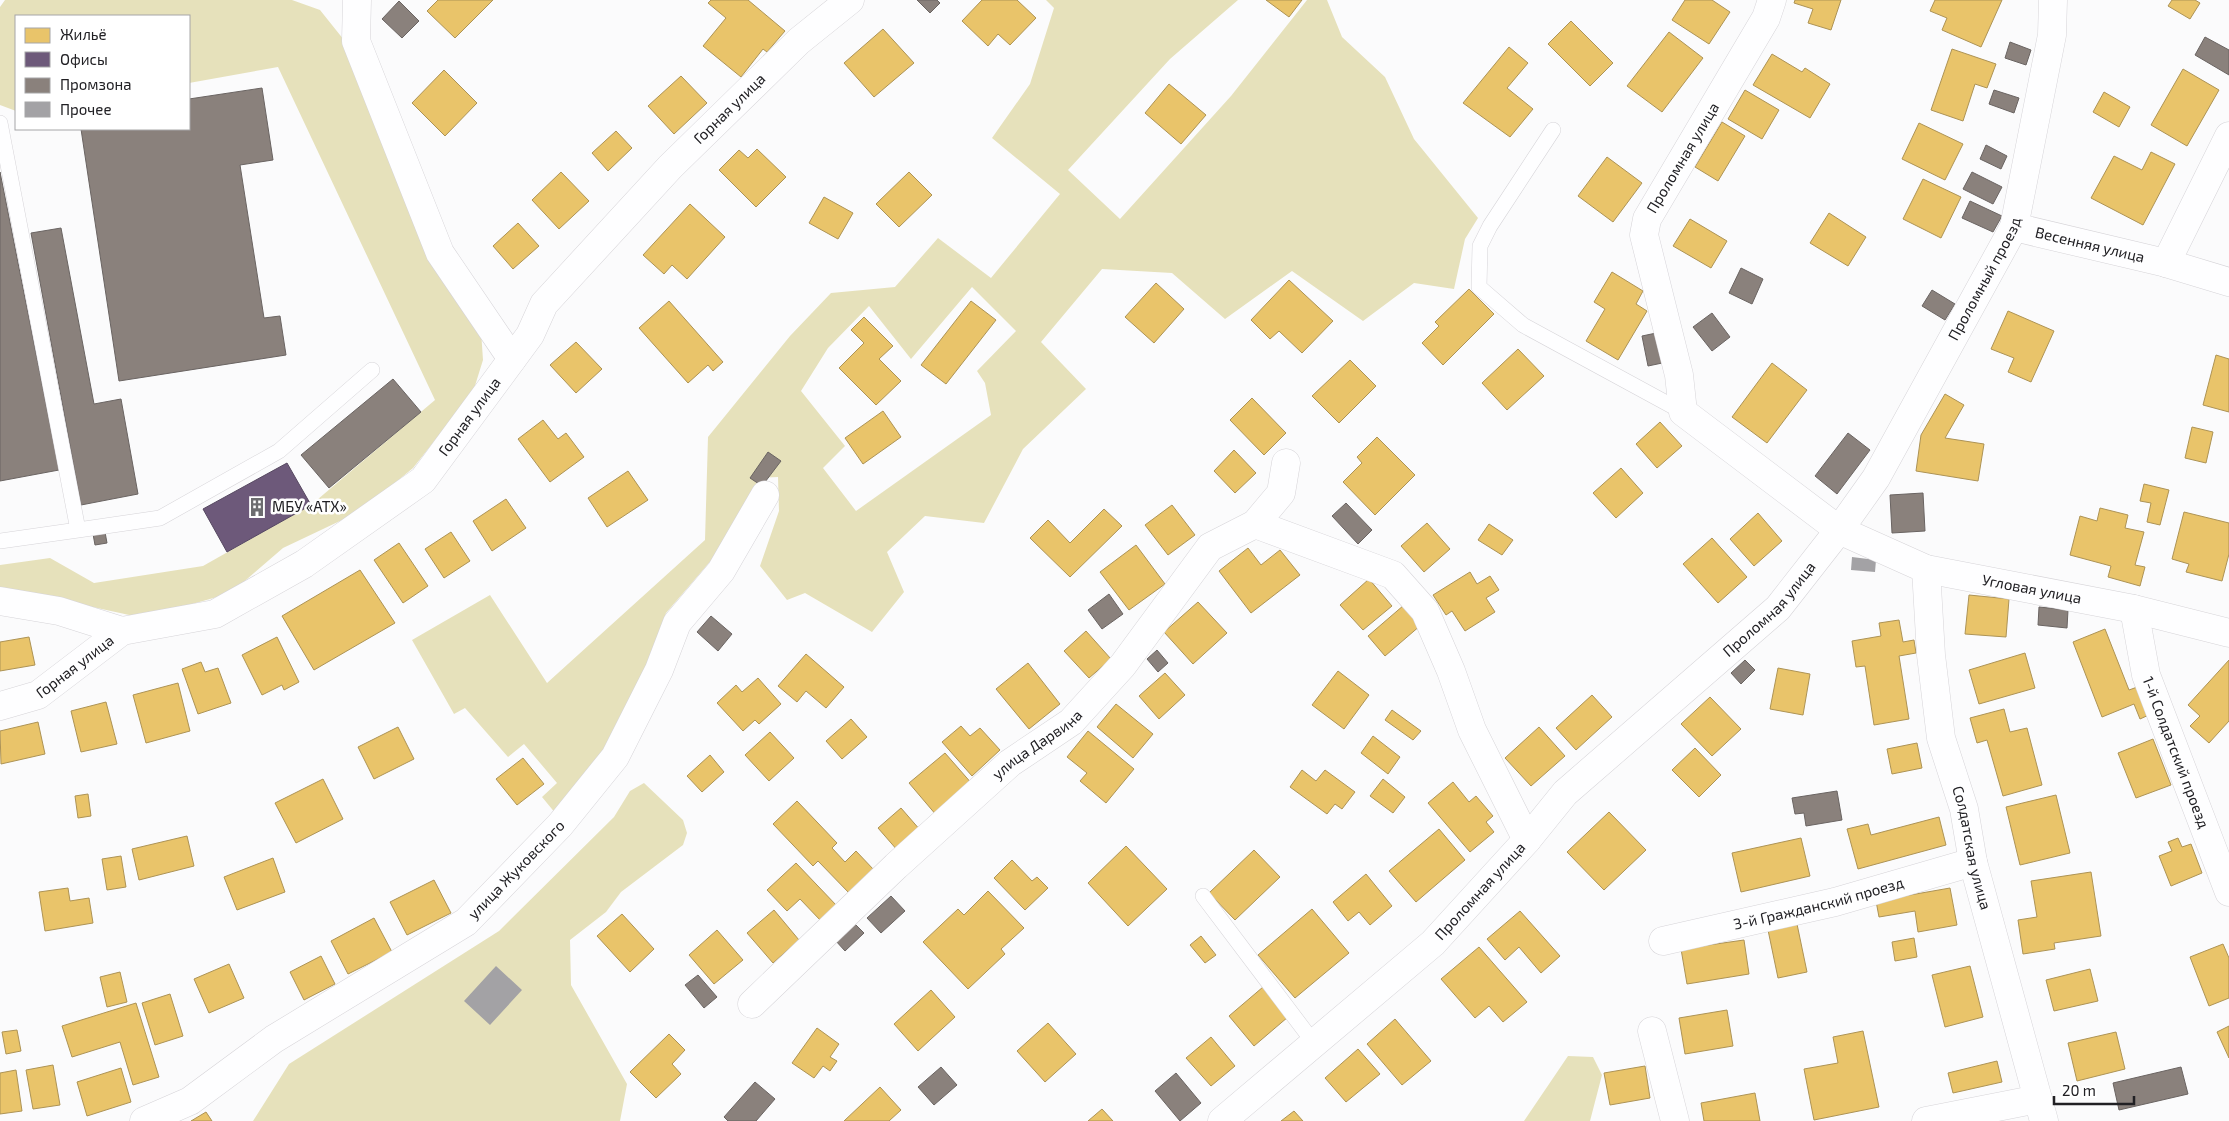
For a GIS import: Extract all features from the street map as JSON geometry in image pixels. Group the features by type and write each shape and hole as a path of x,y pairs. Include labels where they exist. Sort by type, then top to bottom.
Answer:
{"street":[{"path":"357,0 356,40 440,252 512,358"},
{"name":"Горная улица","path":"0,706 38,695 122,631 215,614 304,564 423,480 530,334 544,304 670,167 799,41 850,0"},
{"name":"Проломная улица","path":"1683,412 1679,376 1644,236 1647,219 1766,18 1772,0"},
{"name":"Проломный проезд","path":"1839,530 1876,478 2014,227 2052,36 2052,0"},
{"name":"Весенняя улица","path":"2166,263 2229,136"},
{"name":"Весенняя улица","path":"2014,227 2166,263 2229,282"},
{"path":"1683,412 1839,530"},
{"name":"улица Дарвина","path":"752,1004 896,866 1010,763 1072,722 1123,665 1210,546 1255,524 1281,492 1286,463"},
{"name":"улица Жуковского","path":"144,1121 190,1101 274,1039 466,922 560,825 615,758 659,670 677,623 721,571 765,495"},
{"path":"1255,524 1393,575 1425,611 1451,670 1472,730 1527,840"},
{"name":"Проломная улица","path":"1222,1121 1433,943 1527,840 1565,793 1778,608 1839,530"},
{"name":"Угловая улица","path":"1839,530 1926,569 2134,609 2229,633"},
{"name":"Солдатская улица","path":"1926,569 1932,655 1941,738 1964,809 1973,862 2041,1110"},
{"path":"0,601 59,611 122,631"},
{"name":"1-й Солдатский проезд","path":"2134,609 2146,675 2229,892"},
{"name":"3-й Гражданский проезд","path":"1663,941 1836,902 1973,862"},
{"path":"1652,1031 1675,1121"},
{"path":"1926,1121 2041,1110"}],"lane":[{"path":"0,123 78,530"},
{"path":"1553,130 1490,226 1480,246 1479,287 1523,325 1683,412"},
{"path":"0,541 160,518 279,451 372,370"},
{"path":"1203,896 1314,1044"}],"shaded area":[{"path":"5,0 292,0 320,10 348,45 481,331 483,360 473,392 413,468 361,511 283,548 231,593 143,618 65,601 0,592 0,565 50,558 94,583 203,566 311,505 435,400 278,67 190,83 190,15 15,15 15,111 0,105 0,7"},
{"path":"1046,0 1238,0 1170,59 1068,170 1120,219 1231,96 1307,0 1327,0 1342,37 1385,77 1414,139 1478,218 1465,239 1454,289 1414,283 1363,321 1292,271 1225,319 1172,273 1102,269 1041,342 1086,389 1023,449 984,523 925,516 887,552 904,592 872,632 805,593 787,600 760,566 779,511 778,477 759,478 738,529 666,613 647,669 604,754 556,814 542,797 557,783 524,744 508,757 465,708 454,714 412,640 490,595 547,683 705,540 708,437 790,336 831,293 895,287 938,238 991,278 1060,194 992,138 1030,84 1054,8","holes":["972,287 1016,331 977,371 985,383 991,415 856,511 823,468 845,446 801,391 828,348 869,306 911,359"]},
{"path":"644,783 683,820 687,833 683,845 621,892 606,912 570,940 571,985 627,1084 620,1121 253,1121 289,1064 499,931 614,817 630,791"},
{"path":"1568,1056 1593,1057 1602,1075 1590,1121 1524,1121"}],"building: Жильё":[{"path":"438,0 493,0 455,38 427,11"},
{"path":"711,0 748,0 785,31 767,52 763,49 741,77 703,46 726,18 708,3"},
{"path":"982,0 1017,0 1036,18 1010,45 998,34 988,46 962,21"},
{"path":"1266,0 1302,0 1289,17"},
{"path":"1685,0 1712,0 1730,12 1709,44 1672,20"},
{"path":"1795,0 1841,0 1831,30 1808,23 1813,9 1794,3"},
{"path":"1935,0 2002,0 1981,47 1942,30 1947,18 1930,11"},
{"path":"2172,0 2195,0 2200,3 2190,19 2168,6"},
{"path":"1571,21 1613,63 1590,86 1548,44"},
{"path":"883,29 914,63 874,97 844,63"},
{"path":"1669,32 1703,58 1662,112 1627,86"},
{"path":"1509,47 1528,63 1507,88 1533,109 1510,137 1463,103"},
{"path":"1952,49 1996,64 1987,88 1975,84 1963,121 1931,110"},
{"path":"1772,54 1802,72 1805,68 1830,84 1810,118 1753,85"},
{"path":"2183,69 2219,90 2187,146 2151,125"},
{"path":"444,70 477,103 445,136 412,103"},
{"path":"681,76 707,103 674,134 648,106"},
{"path":"1169,84 1206,115 1181,144 1145,113"},
{"path":"1745,90 1779,110 1762,139 1728,119"},
{"path":"2104,92 2130,107 2119,127 2093,112"},
{"path":"1722,122 1745,136 1718,181 1695,167"},
{"path":"1919,123 1963,144 1945,180 1902,159"},
{"path":"616,131 632,148 608,171 592,153"},
{"path":"757,149 786,177 756,207 719,170 739,150 748,158"},
{"path":"2151,152 2175,164 2143,225 2091,198 2114,156 2142,170"},
{"path":"1607,157 1642,183 1613,222 1578,196"},
{"path":"561,172 589,201 559,229 532,200"},
{"path":"909,172 932,195 899,227 876,204"},
{"path":"1923,179 1961,197 1941,238 1903,219"},
{"path":"824,197 853,213 838,239 809,223"},
{"path":"690,204 725,237 687,279 672,265 664,274 643,255"},
{"path":"1829,213 1866,237 1848,266 1810,243"},
{"path":"1690,219 1727,241 1711,268 1673,246"},
{"path":"518,223 539,246 513,269 493,246"},
{"path":"1612,272 1643,291 1636,304 1647,311 1618,360 1586,341 1605,309 1594,302"},
{"path":"1289,280 1333,321 1302,353 1279,331 1270,339 1251,320"},
{"path":"1156,283 1184,309 1154,343 1125,317"},
{"path":"1469,289 1494,314 1443,365 1422,343 1439,326 1435,322"},
{"path":"669,301 723,362 713,371 708,365 688,383 639,328"},
{"path":"971,301 996,320 946,384 921,365"},
{"path":"2008,311 2054,331 2031,382 2008,372 2014,358 1991,349"},
{"path":"864,317 893,346 879,359 901,381 876,405 839,368 864,343 851,330"},
{"path":"576,342 602,369 576,393 550,365"},
{"path":"1518,349 1544,376 1507,410 1482,383"},
{"path":"2216,355 2229,359 2229,412 2203,405"},
{"path":"1350,360 1376,386 1339,423 1312,396"},
{"path":"1772,363 1807,390 1767,443 1732,417"},
{"path":"1945,394 1964,405 1945,438 1984,444 1978,481 1916,471 1921,435"},
{"path":"1252,398 1286,433 1264,455 1230,420"},
{"path":"883,411 901,437 863,464 845,438"},
{"path":"543,420 558,439 566,433 584,457 550,482 518,439"},
{"path":"1660,422 1682,446 1657,468 1636,444"},
{"path":"2192,427 2213,432 2206,463 2185,458"},
{"path":"1377,437 1415,475 1375,515 1343,482 1362,463 1357,457"},
{"path":"1234,450 1256,473 1235,493 1214,471"},
{"path":"1621,468 1643,493 1616,518 1593,493"},
{"path":"628,471 648,500 607,527 588,498"},
{"path":"2144,484 2169,490 2160,525 2147,522 2151,503 2140,501"},
{"path":"506,499 526,528 492,551 473,521"},
{"path":"1172,505 1195,535 1168,555 1145,525"},
{"path":"2100,508 2128,515 2125,528 2144,532 2135,565 2145,567 2140,586 2108,577 2111,566 2070,555 2080,516 2097,521"},
{"path":"1104,509 1122,526 1070,577 1030,538 1048,520 1070,543"},
{"path":"2184,512 2229,523 2229,554 2222,581 2186,572 2189,564 2172,559"},
{"path":"1758,513 1782,541 1754,566 1730,539"},
{"path":"1427,523 1450,549 1424,572 1401,546"},
{"path":"1489,524 1513,540 1502,555 1478,540"},
{"path":"451,532 470,561 444,578 425,549"},
{"path":"1712,538 1747,577 1718,603 1683,564"},
{"path":"399,543 428,586 403,603 374,560"},
{"path":"1136,545 1165,584 1129,610 1100,572"},
{"path":"1248,548 1261,565 1280,550 1300,575 1251,613 1219,571"},
{"path":"360,570 395,623 314,670 282,616"},
{"path":"1470,572 1477,584 1490,576 1499,590 1486,598 1495,612 1465,631 1452,611 1446,615 1433,595"},
{"path":"1369,579 1392,606 1363,630 1340,605"},
{"path":"1969,595 2009,599 2006,637 1965,634"},
{"path":"1198,602 1227,633 1193,664 1164,632"},
{"path":"1404,605 1421,625 1385,656 1368,636"},
{"path":"1899,620 1903,642 1914,640 1916,653 1899,656 1909,719 1874,725 1865,666 1856,667 1852,641 1881,636 1879,623"},
{"path":"2105,629 2129,690 2140,686 2151,714 2140,719 2134,704 2102,717 2073,642"},
{"path":"1086,631 1111,659 1089,678 1064,651"},
{"path":"29,637 35,665 0,671 0,642"},
{"path":"277,637 299,682 284,690 282,685 262,695 242,655"},
{"path":"2025,653 2035,688 1979,704 1969,670"},
{"path":"806,654 844,687 826,708 806,691 797,702 778,686"},
{"path":"2229,660 2229,721 2209,743 2190,726 2200,716 2188,705"},
{"path":"201,662 205,672 218,668 231,703 198,714 182,669"},
{"path":"1028,663 1060,704 1029,729 996,689"},
{"path":"1778,668 1810,674 1803,715 1770,709"},
{"path":"1338,671 1369,695 1344,729 1312,705"},
{"path":"1165,673 1185,695 1159,719 1139,696"},
{"path":"758,678 781,704 759,724 755,720 743,731 717,703 736,685 742,692"},
{"path":"178,683 190,731 146,743 133,695"},
{"path":"1592,695 1612,717 1576,750 1556,728"},
{"path":"1710,697 1741,729 1712,756 1681,724"},
{"path":"106,702 117,744 81,752 71,711"},
{"path":"1116,704 1153,734 1133,758 1097,727"},
{"path":"2004,709 2010,732 2027,728 2042,785 2003,796 1987,740 1977,743 1970,718"},
{"path":"1392,710 1421,731 1413,740 1385,720"},
{"path":"851,719 867,737 842,759 826,741"},
{"path":"38,722 45,754 1,764 0,731"},
{"path":"961,726 970,736 980,728 1000,750 972,776 942,742"},
{"path":"398,727 414,759 374,779 358,747"},
{"path":"1539,727 1565,756 1531,786 1505,758"},
{"path":"1088,731 1134,769 1106,803 1080,781 1087,773 1067,757"},
{"path":"770,732 794,758 769,781 745,755"},
{"path":"1373,736 1400,757 1388,774 1361,753"},
{"path":"2153,739 2171,785 2136,798 2118,753"},
{"path":"1917,743 1922,768 1892,774 1887,749"},
{"path":"1695,748 1721,775 1699,797 1672,770"},
{"path":"945,753 973,785 937,816 909,783"},
{"path":"710,755 724,772 702,792 687,776"},
{"path":"523,758 544,784 517,805 496,779"},
{"path":"1302,770 1316,781 1325,770 1355,792 1342,809 1335,804 1327,814 1290,787"},
{"path":"323,779 343,819 296,843 275,803"},
{"path":"1383,779 1405,797 1393,813 1370,796"},
{"path":"1453,782 1469,802 1476,796 1493,816 1486,822 1494,832 1470,852 1428,803"},
{"path":"88,794 91,816 78,818 75,796"},
{"path":"2056,795 2070,853 2020,865 2006,807"},
{"path":"797,801 837,843 832,848 845,862 856,851 874,870 850,894 818,861 813,866 773,824"},
{"path":"901,808 921,831 898,851 878,828"},
{"path":"1609,812 1646,850 1604,890 1567,852"},
{"path":"1939,817 1946,845 1858,869 1847,829 1868,824 1871,835"},
{"path":"1439,829 1465,860 1416,902 1389,871"},
{"path":"187,836 194,866 139,880 132,849"},
{"path":"1801,838 1810,876 1741,892 1732,853"},
{"path":"2178,838 2182,847 2191,844 2202,873 2171,886 2159,856 2172,851 2168,842"},
{"path":"1126,846 1167,889 1128,926 1088,883"},
{"path":"1254,850 1280,877 1235,920 1209,893"},
{"path":"121,856 126,887 107,890 102,859"},
{"path":"273,858 285,892 237,910 224,877"},
{"path":"1012,860 1032,881 1037,877 1048,888 1025,910 994,878"},
{"path":"796,863 837,906 821,921 800,899 787,911 767,890"},
{"path":"2091,872 2101,936 2054,943 2055,949 2023,954 2018,920 2037,917 2031,881"},
{"path":"1366,874 1392,906 1370,925 1359,912 1348,921 1333,902"},
{"path":"434,880 451,913 407,935 390,902"},
{"path":"68,888 70,901 89,898 93,923 45,931 39,892"},
{"path":"1950,888 1957,925 1918,932 1915,911 1879,917 1876,901"},
{"path":"988,891 1024,928 1001,949 1005,954 968,989 923,942 958,909 964,915"},
{"path":"1312,909 1349,953 1295,998 1258,955"},
{"path":"774,910 799,940 773,963 747,933"},
{"path":"1520,911 1560,956 1541,973 1519,947 1505,960 1487,939"},
{"path":"622,914 654,949 630,972 597,936"},
{"path":"374,918 392,952 348,974 331,941"},
{"path":"1797,924 1807,972 1778,978 1768,930"},
{"path":"717,930 743,960 714,984 689,955"},
{"path":"1201,936 1216,955 1205,963 1190,945"},
{"path":"1914,938 1917,957 1895,961 1892,942"},
{"path":"1744,940 1749,974 1687,984 1681,949"},
{"path":"2223,944 2229,958 2229,998 2209,1006 2190,957"},
{"path":"1479,947 1527,1002 1503,1022 1489,1006 1475,1018 1441,979"},
{"path":"321,956 335,984 304,1000 290,972"},
{"path":"229,964 244,998 209,1013 194,979"},
{"path":"1970,966 1983,1017 1945,1027 1932,975"},
{"path":"2090,969 2098,1001 2054,1011 2046,980"},
{"path":"120,972 127,1002 107,1007 100,977"},
{"path":"1263,987 1288,1017 1254,1046 1229,1016"},
{"path":"931,990 955,1017 918,1051 894,1024"},
{"path":"170,994 183,1036 155,1045 142,1003"},
{"path":"136,1003 159,1077 133,1085 120,1042 72,1057 62,1026"},
{"path":"1727,1010 1733,1046 1685,1054 1679,1018"},
{"path":"1395,1019 1431,1061 1402,1085 1367,1044"},
{"path":"1048,1023 1076,1054 1045,1082 1017,1051"},
{"path":"2229,1026 2229,1058 2217,1032"},
{"path":"817,1028 839,1044 830,1057 837,1061 830,1071 823,1066 814,1078 792,1063"},
{"path":"17,1030 21,1051 6,1054 2,1032"},
{"path":"1863,1031 1879,1107 1814,1120 1804,1069 1838,1063 1833,1037"},
{"path":"2116,1032 2125,1069 2077,1081 2068,1043"},
{"path":"669,1034 685,1050 672,1064 681,1074 656,1098 630,1072"},
{"path":"1211,1037 1235,1066 1211,1086 1186,1058"},
{"path":"1358,1049 1380,1074 1346,1102 1325,1078"},
{"path":"1997,1061 2002,1082 1953,1093 1948,1073"},
{"path":"53,1065 60,1105 33,1109 26,1070"},
{"path":"1645,1066 1650,1098 1610,1105 1604,1073"},
{"path":"121,1068 131,1102 87,1116 77,1082"},
{"path":"16,1070 22,1111 0,1114 0,1073"},
{"path":"880,1087 901,1110 889,1121 844,1121"},
{"path":"1755,1093 1760,1121 1704,1121 1701,1103"},
{"path":"1102,1109 1113,1121 1088,1121"},
{"path":"1294,1111 1303,1121 1281,1121"},
{"path":"206,1112 212,1121 191,1121"}],"building: Офисы":[{"name":"МБУ «АТХ»","path":"287,463 311,505 227,552 203,509"}],"building: Промзона":[{"path":"917,0 937,0 940,3 930,13"},
{"path":"399,1 419,21 402,38 382,19"},
{"path":"2205,37 2229,50 2229,75 2195,55"},
{"path":"2010,42 2031,50 2026,65 2005,58"},
{"path":"262,88 273,160 240,165 264,318 280,316 286,355 119,381 81,130 190,130 190,99"},
{"path":"1994,90 2019,98 2014,113 1989,104"},
{"path":"1986,145 2007,156 2001,169 1980,159"},
{"path":"0,172 59,470 0,481"},
{"path":"1972,172 2002,187 1993,204 1963,189"},
{"path":"1970,201 2002,216 1993,232 1962,218"},
{"path":"61,228 94,404 121,399 138,494 81,505 31,233"},
{"path":"1741,268 1763,279 1752,304 1729,293"},
{"path":"1932,290 1955,304 1945,320 1922,306"},
{"path":"1712,313 1730,337 1712,351 1693,327"},
{"path":"1661,332 1667,362 1648,366 1642,336"},
{"path":"393,379 421,412 329,488 301,455"},
{"path":"1848,433 1870,450 1837,494 1815,476"},
{"path":"768,452 781,461 762,486 750,478"},
{"path":"1923,493 1925,531 1892,533 1890,495"},
{"path":"1346,503 1372,530 1358,544 1332,516"},
{"path":"105,532 107,543 95,545 93,534"},
{"path":"1109,594 1123,614 1102,629 1088,610"},
{"path":"2039,607 2068,610 2067,628 2038,625"},
{"path":"711,616 732,634 718,651 697,632"},
{"path":"1157,650 1168,663 1158,672 1147,659"},
{"path":"1745,660 1755,670 1741,684 1731,673"},
{"path":"1837,791 1842,820 1806,826 1804,813 1795,814 1792,798"},
{"path":"891,896 905,911 881,933 867,918"},
{"path":"853,922 864,933 845,951 835,940"},
{"path":"698,975 717,997 704,1008 685,985"},
{"path":"941,1067 957,1085 934,1105 918,1087"},
{"path":"2181,1067 2188,1094 2119,1110 2113,1083"},
{"path":"1176,1073 1201,1103 1180,1121 1155,1091"},
{"path":"755,1082 775,1099 756,1121 728,1121 724,1117"}],"building: Прочее":[{"path":"1852,557 1876,560 1875,572 1851,570"},
{"path":"496,966 522,990 490,1025 464,1001"}],"place":[{"name":"МБУ «АТХ»","path":"257,507"}]}
